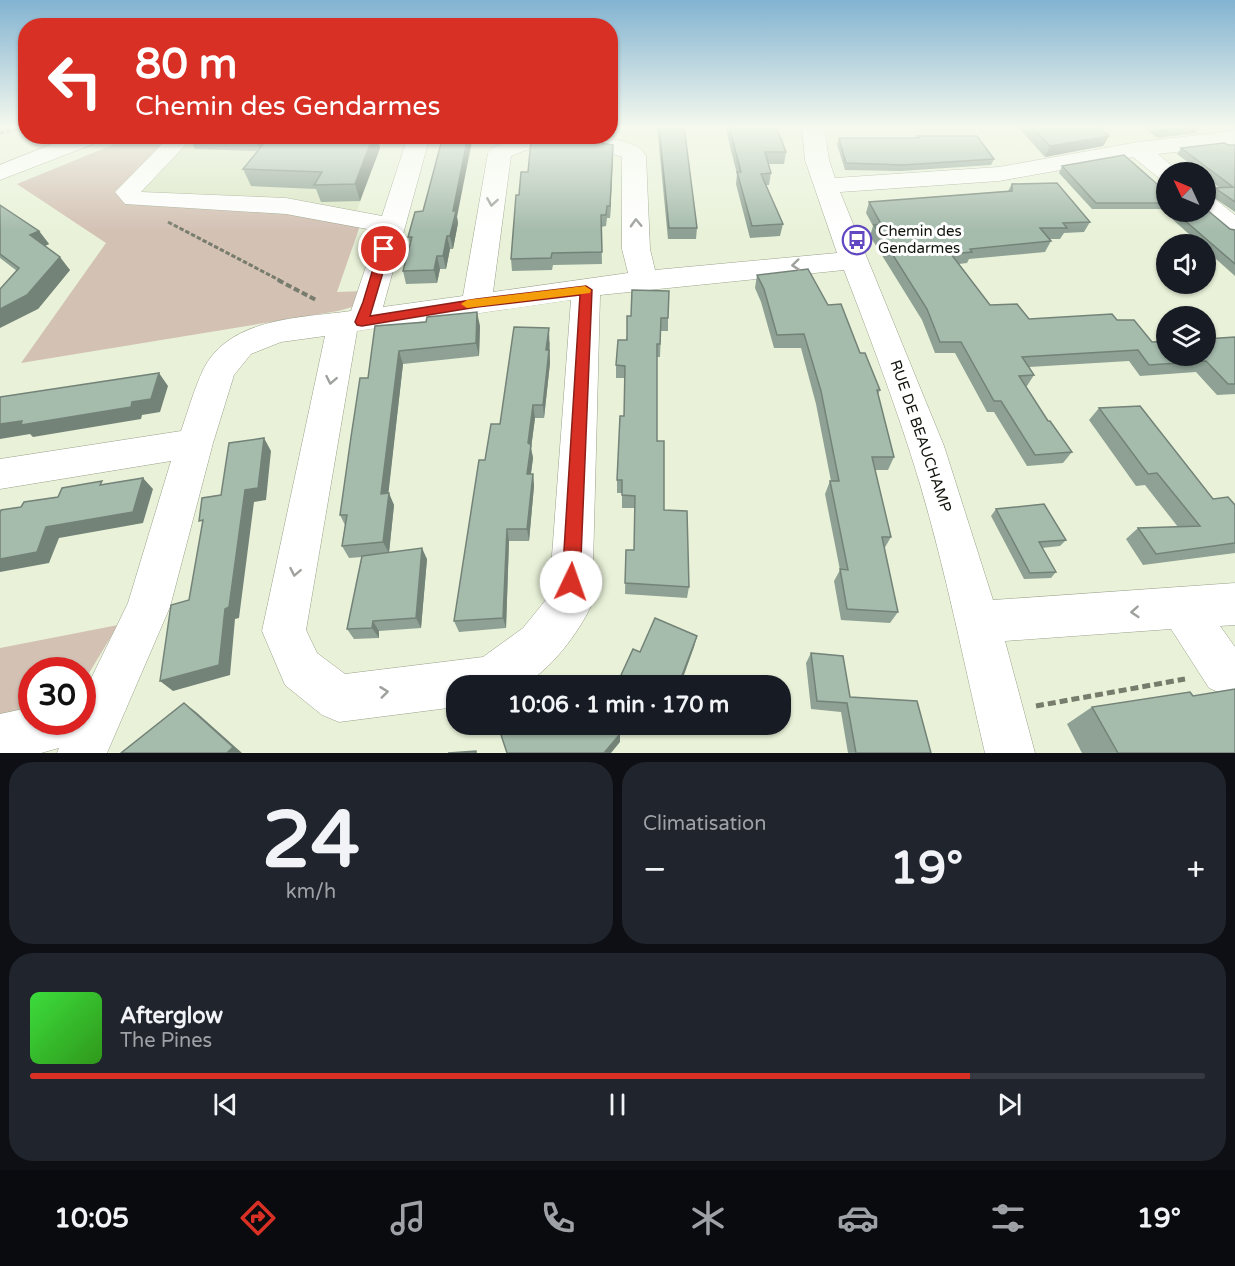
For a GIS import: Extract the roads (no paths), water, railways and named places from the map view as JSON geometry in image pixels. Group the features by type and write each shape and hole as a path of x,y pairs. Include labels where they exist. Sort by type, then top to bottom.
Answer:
{"street":[{"path":"0,173 30,161"},
{"path":"158,161 127,192 134,199 286,206 392,226"},
{"path":"411,161 370,302 352,322 284,631 301,669 339,698 491,679 539,644 570,604 586,290"},
{"path":"477,303 499,161"},
{"path":"634,161 636,249 644,280"},
{"name":"RUE DE BEAUCHAMP","path":"817,161 825,186 900,373 935,472 978,622 1010,753"},
{"path":"825,186 999,174 1071,161"},
{"path":"1216,212 1235,228"},
{"path":"96,702 148,607 195,443 219,371 240,346 276,332 477,303 586,290 644,280 854,260"},
{"path":"0,474 195,443"},
{"path":"978,622 1235,604"},
{"path":"1182,608 1225,672"},
{"path":"0,739 26,735"}],"place":[{"name":"Chemin des Gendarmes","path":"857,240"}]}
